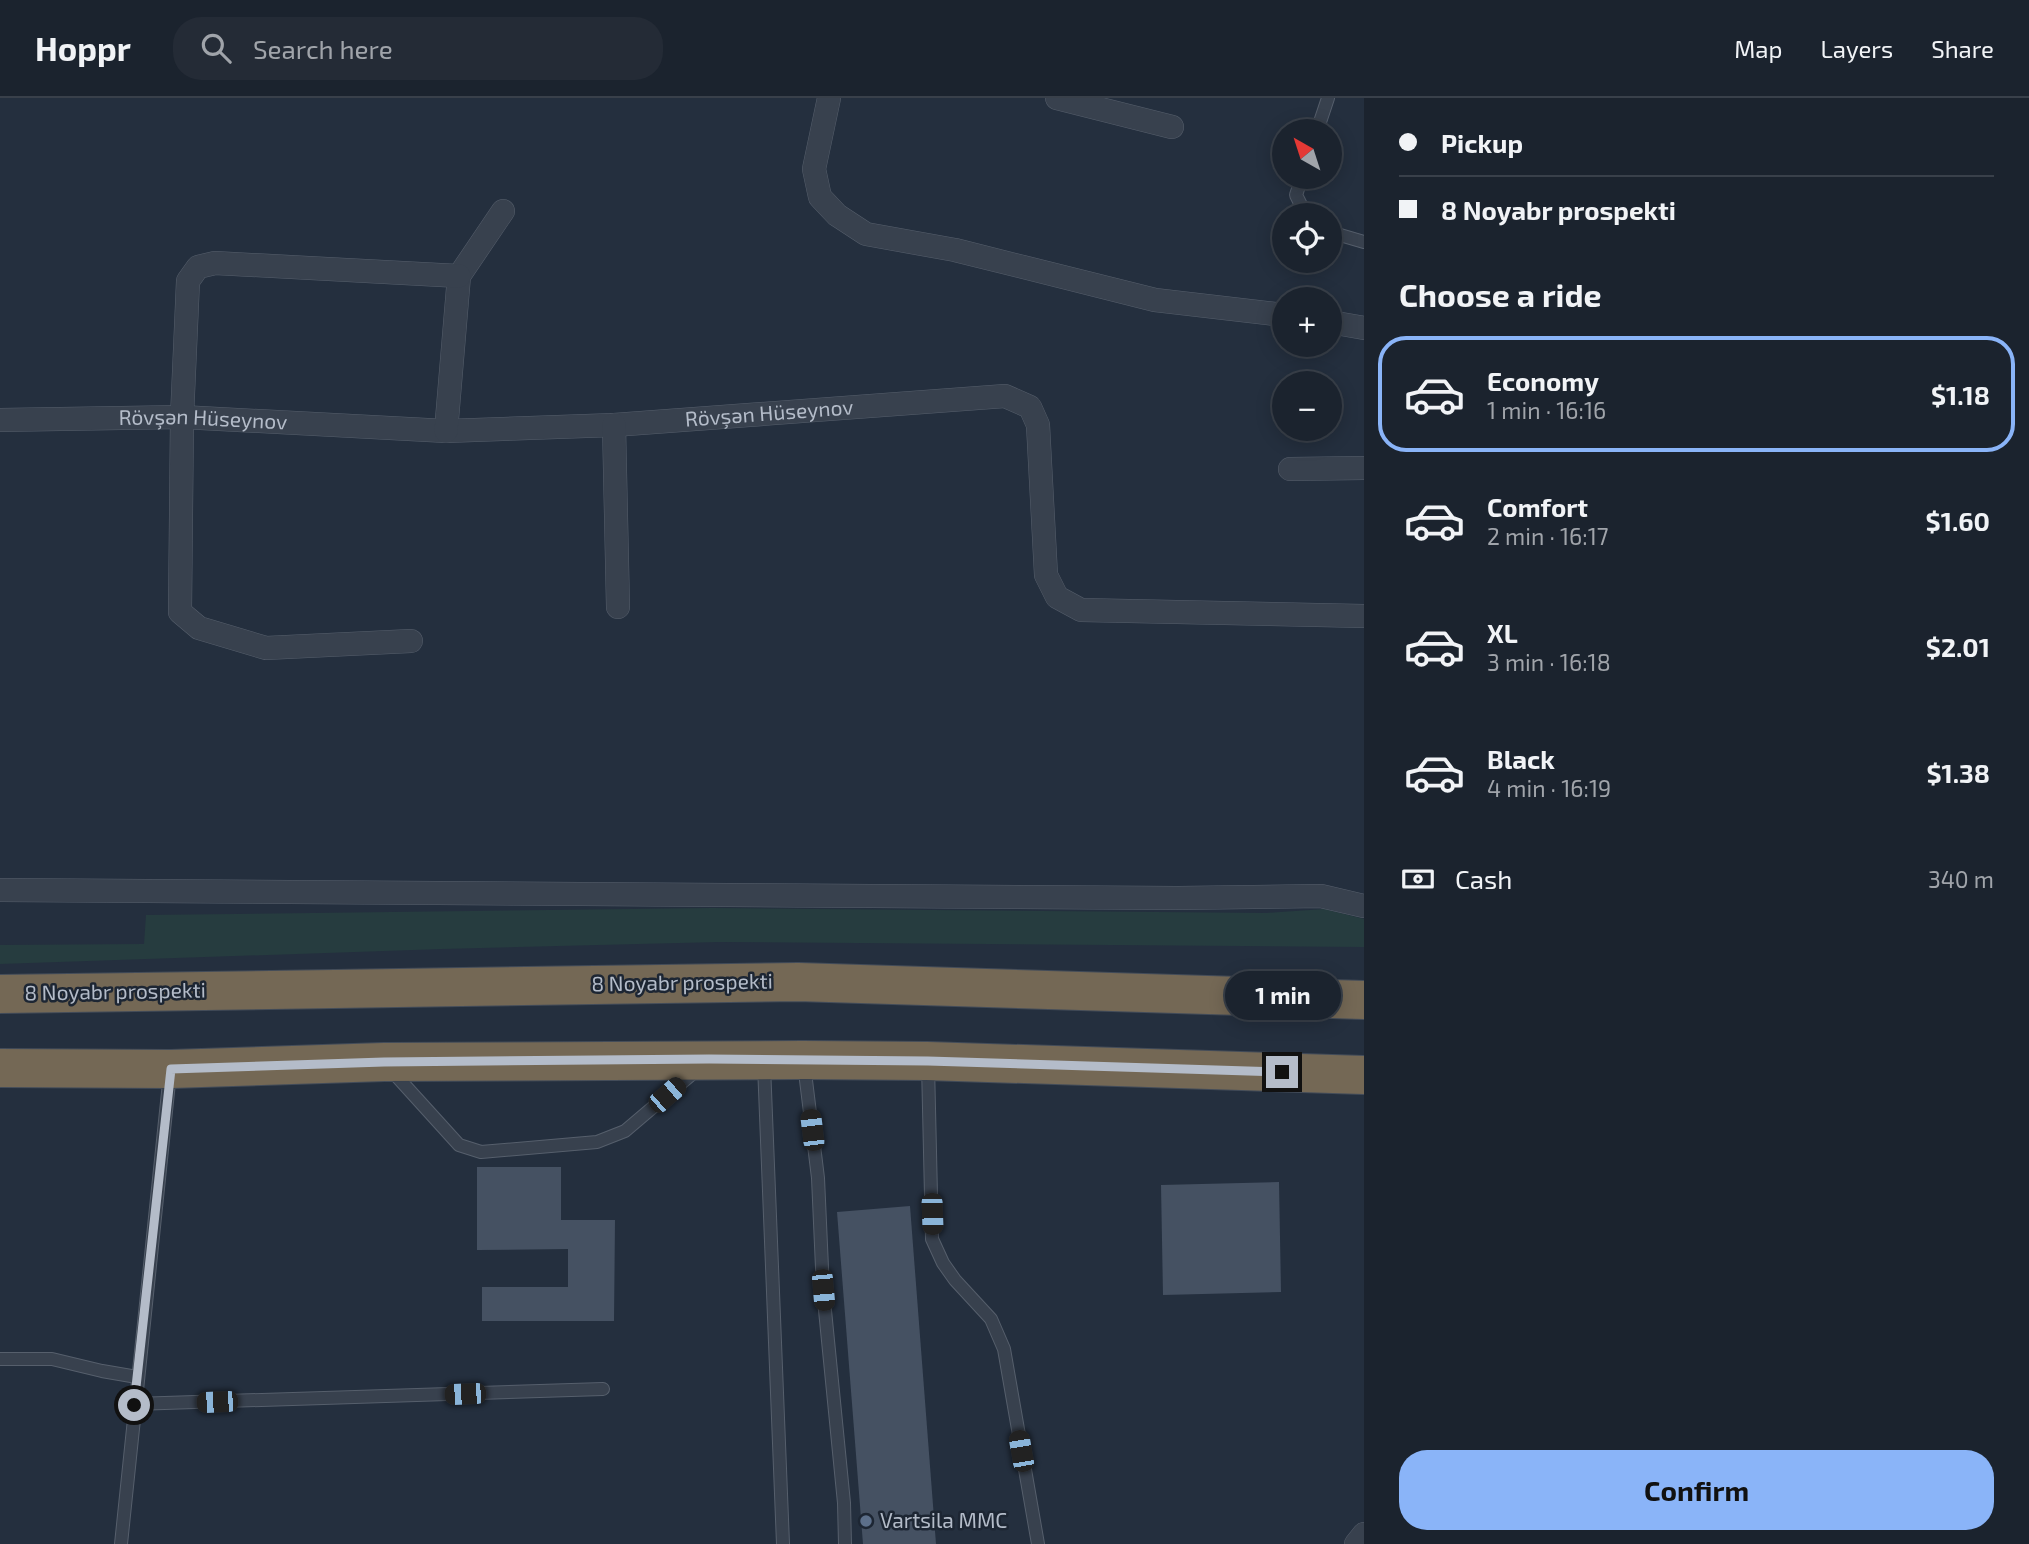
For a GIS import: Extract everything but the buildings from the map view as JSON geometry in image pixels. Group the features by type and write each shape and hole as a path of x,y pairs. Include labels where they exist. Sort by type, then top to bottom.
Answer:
{"highway":[{"name":"8 Noyabr prospekti","path":"0,994 798,982 1364,1000"},
{"path":"0,1068 171,1069 384,1062 709,1059 928,1061 1364,1075"}],"street":[{"path":"829,98 814,169 820,197 837,215 866,234 955,250 1155,300 1272,314"},
{"path":"1057,98 1172,127"},
{"path":"446,431 459,276 503,211"},
{"path":"411,641 266,648 200,628 180,612 182,417 188,281 198,267 215,263 459,276"},
{"path":"1342,324 1364,328"},
{"name":"Rövşən Hüseynov","path":"0,419 182,417 446,431 614,425 1005,396 1030,407 1038,425 1046,575 1057,597 1081,610 1364,616"},
{"path":"614,425 618,607"},
{"path":"1290,469 1364,468"},
{"path":"0,890 1164,898 1321,895 1364,906"},
{"path":"1356,1544 1364,1534"}],"lane":[{"path":"1321,119 1328,98"},
{"path":"1342,236 1364,242"},
{"path":"384,1062 459,1145 481,1152 597,1142 625,1131 709,1059"},
{"path":"764,1060 783,1544"},
{"path":"803,1060 817,1178 823,1290 844,1503 845,1544"},
{"path":"928,1061 932,1239 943,1263 991,1320 1003,1349 1038,1544"},
{"path":"121,1544 171,1069"},
{"path":"0,1359 52,1359 137,1377"},
{"path":"134,1405 603,1389"}],"green space":[{"path":"712,908 1266,913 1324,909 1364,919 1364,947 719,942 0,964 0,945 144,944 146,915"}],"place":[{"name":"Vartsila MMC","path":"866,1521"}],"route":[{"path":"134,1405 171,1069 384,1062 709,1059 928,1061 1282,1072"}]}
